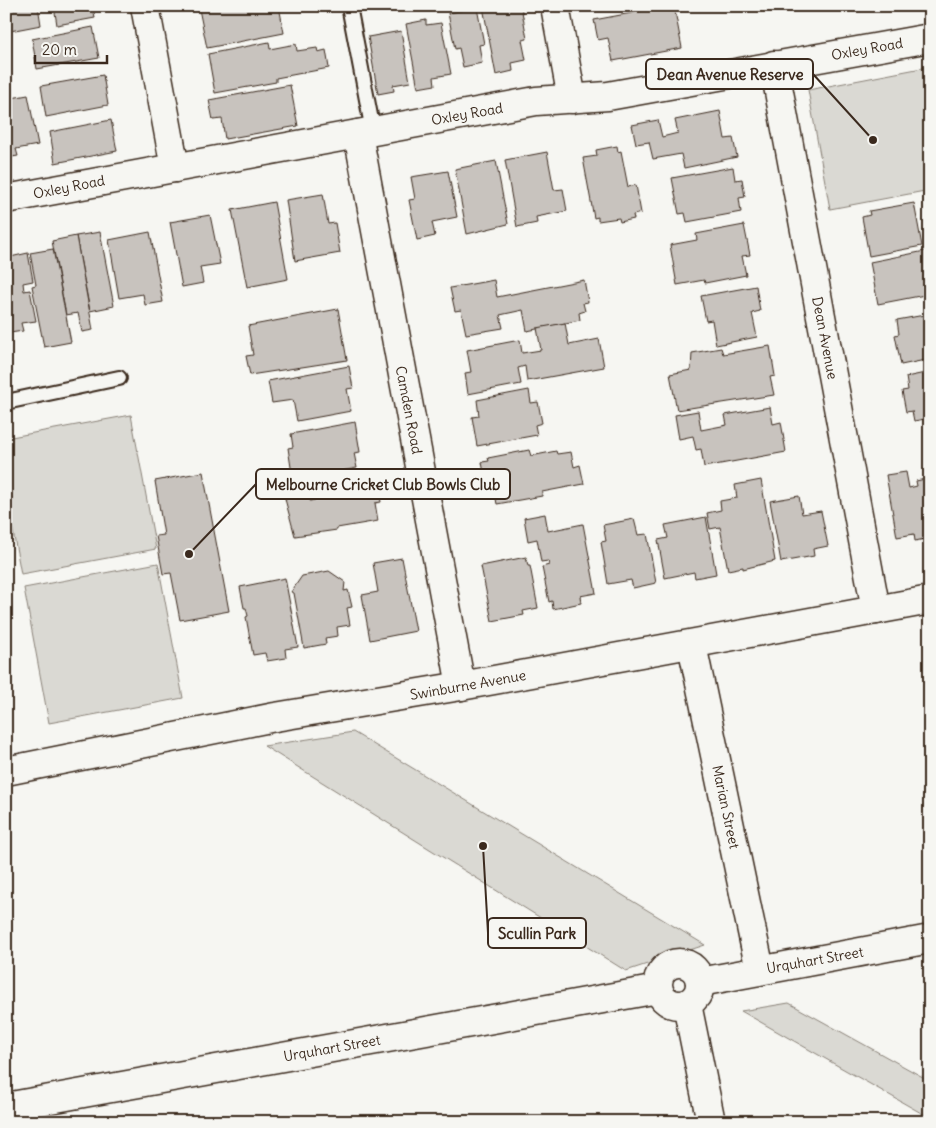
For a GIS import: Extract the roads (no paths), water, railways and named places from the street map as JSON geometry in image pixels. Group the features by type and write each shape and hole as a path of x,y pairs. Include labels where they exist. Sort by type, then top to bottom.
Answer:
{"street":[{"path":"145,6 175,168"},
{"path":"555,6 572,99"},
{"name":"Oxley Road","path":"6,199 536,101 608,96 930,38"},
{"name":"Dean Avenue","path":"774,65 876,610"},
{"name":"Camden Road","path":"366,132 461,686"},
{"name":"Swinburne Avenue","path":"6,771 275,717 461,686 930,600"},
{"name":"Marian Street","path":"692,644 760,970"},
{"name":"Urquhart Street","path":"693,993 760,970 930,939"},
{"path":"693,993 680,1005 666,1001 658,989 658,982 663,970 682,963 694,969 693,993 711,1122"},
{"name":"Urquhart Street","path":"6,1107 658,989"}],"lane":[{"path":"348,6 366,132"},
{"path":"6,402 119,378"}],"place":[{"name":"Dean Avenue Reserve","path":"873,140"},
{"name":"Melbourne Cricket Club Bowls Club","path":"189,554"},
{"name":"Scullin Park","path":"483,846"}]}
